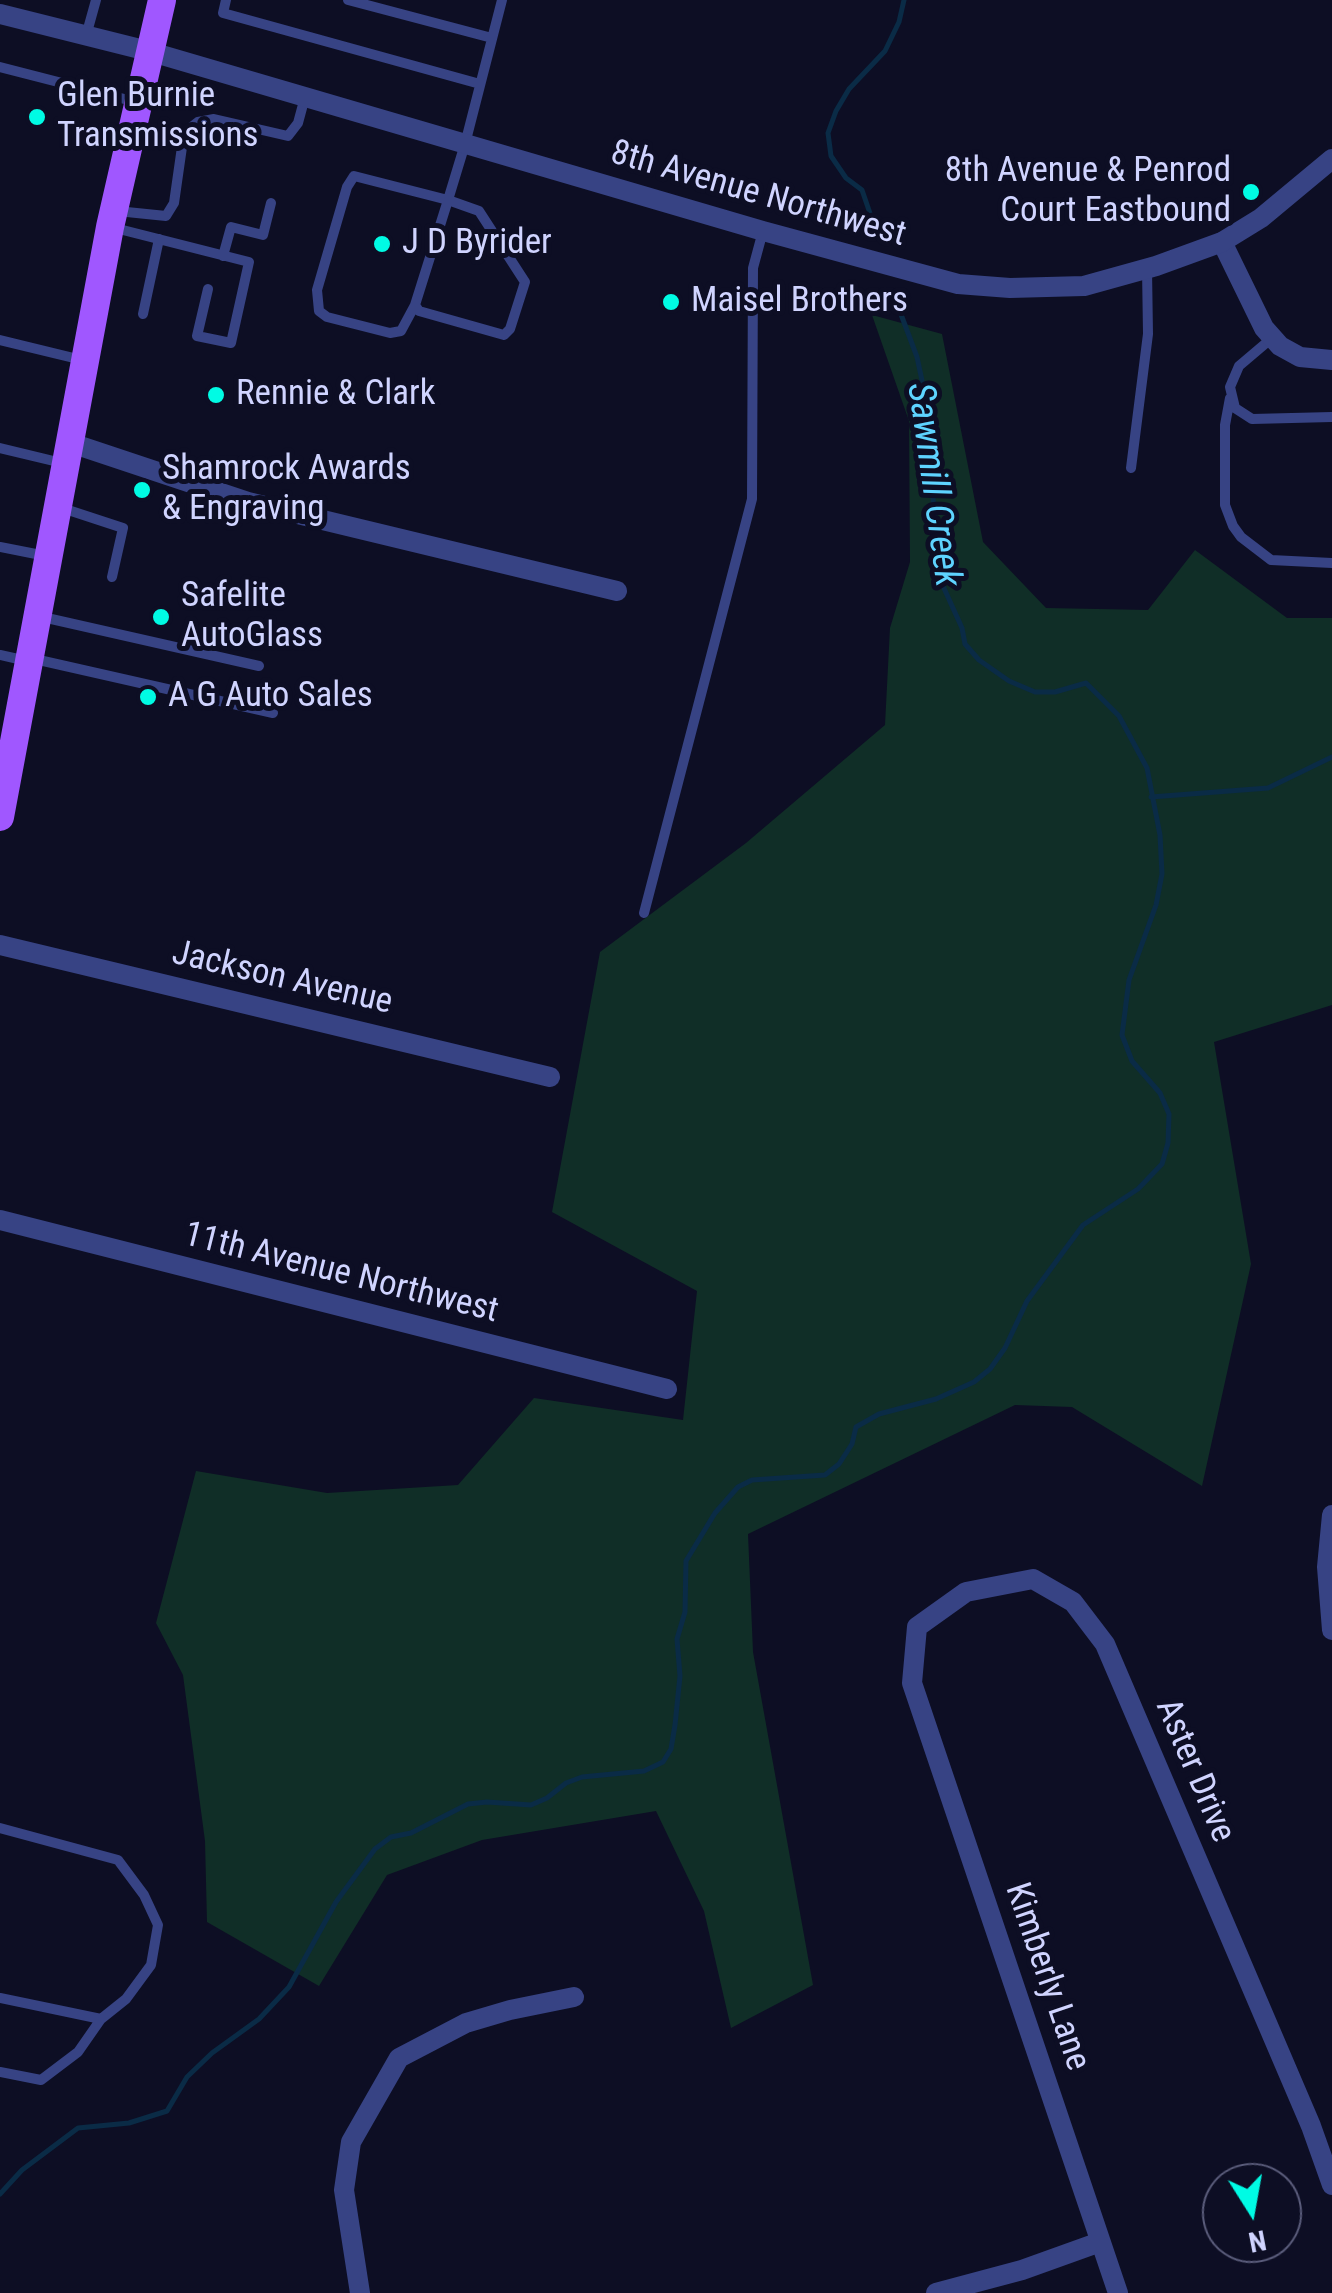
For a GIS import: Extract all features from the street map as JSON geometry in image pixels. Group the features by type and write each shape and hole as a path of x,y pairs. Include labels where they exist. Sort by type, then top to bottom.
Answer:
{"main road":[{"path":"0,816 9,718 29,659 112,218 162,0"}],"street":[{"name":"8th Avenue Northwest","path":"0,14 148,52 763,232 958,284 1010,288 1084,286 1148,268 1222,242 1261,218 1332,159"},
{"path":"1222,242 1272,338 1300,356 1332,360"},
{"path":"66,453 248,502 617,591"},
{"name":"Jackson Avenue","path":"0,945 550,1077"},
{"name":"11th Avenue Northwest","path":"0,1220 666,1389"},
{"path":"1332,1516 1326,1566 1332,1630"},
{"name":"Aster Drive","path":"912,1682 917,1627 966,1592 1033,1580 1073,1602 1105,1644 1311,2126 1332,2185"},
{"name":"Kimberly Lane","path":"912,1682 1118,2293"},
{"path":"360,2293 344,2190 351,2142 399,2058 466,2023 574,1997"},
{"path":"936,2293 1022,2270 1100,2242"}],"lane":[{"path":"86,36 96,0"},
{"path":"226,0 222,13 480,84"},
{"path":"348,0 492,38"},
{"path":"415,305 418,311 504,335 510,329 526,282 479,210 448,200 354,176 347,187 317,290 319,311 326,317 390,333 401,331 415,305 448,200 502,0"},
{"path":"0,67 137,102"},
{"path":"112,218 166,216 174,202 184,133 198,122 214,119 288,136 298,122 305,97"},
{"path":"224,256 231,227 263,235 271,203"},
{"path":"112,218 159,239 248,262 231,343 197,336 208,289"},
{"path":"644,913 752,498 753,268 763,232"},
{"path":"143,314 159,239"},
{"path":"1131,468 1148,334 1148,268"},
{"path":"1272,338 1239,366 1230,387 1225,425 1225,505 1241,537 1272,560 1332,563"},
{"path":"0,340 84,360"},
{"path":"1230,398 1235,408 1252,419 1332,417"},
{"path":"0,448 66,453"},
{"path":"56,506 122,528 112,577"},
{"path":"0,547 47,556"},
{"path":"37,615 259,666"},
{"path":"0,655 273,713"},
{"path":"0,1828 118,1860 144,1894 158,1925 151,1965 78,2052 41,2080 0,2072"},
{"path":"0,1998 101,2020"}],"green space":[{"path":"872,315 942,334 983,542 1046,608 1148,610 1195,550 1287,618 1332,618 1332,1005 1214,1042 1251,1264 1202,1486 1072,1407 1015,1405 748,1534 753,1652 813,1985 731,2028 704,1911 656,1811 482,1840 387,1875 319,1986 207,1922 205,1841 183,1675 156,1623 196,1471 327,1493 458,1485 534,1398 683,1420 697,1291 552,1212 600,952 746,843 885,725 890,628 910,562 909,421"}],"waterway":[{"name":"Sawmill Creek","path":"874,225 862,190 846,178 831,156 828,133 849,89 885,51 904,0"},
{"name":"Sawmill Creek","path":"0,2194 22,2170 78,2128 129,2123 167,2111 187,2077 212,2053 259,2019 289,1987 336,1902 375,1849 391,1837 411,1833 468,1804 531,1805 582,1777 644,1771 663,1762 671,1749 675,1725 680,1676 677,1639 685,1612 686,1561 715,1513 738,1487 752,1480 825,1475 839,1464 852,1444 856,1427 879,1414 936,1399 974,1382 990,1369 1005,1348 1027,1301 1083,1225 1138,1189 1162,1164 1168,1143 1169,1114 1160,1093 1132,1061 1122,1035 1129,980 1156,905 1162,874 1160,835 1147,768 1119,716 1086,683 1055,692 1035,692 1009,681 979,660 965,644 962,628 938,575 927,404 917,357 899,309"},
{"path":"1151,797 1268,788 1332,757"}],"place":[{"name":"Glen Burnie Transmissions","path":"37,117"},
{"name":"8th Avenue & Penrod Court Eastbound","path":"1251,192"},
{"name":"J D Byrider","path":"382,244"},
{"name":"Maisel Brothers","path":"671,302"},
{"name":"Rennie & Clark","path":"216,395"},
{"name":"Shamrock Awards & Engraving","path":"142,490"},
{"name":"Safelite AutoGlass","path":"161,617"},
{"name":"A G Auto Sales","path":"148,697"}]}
